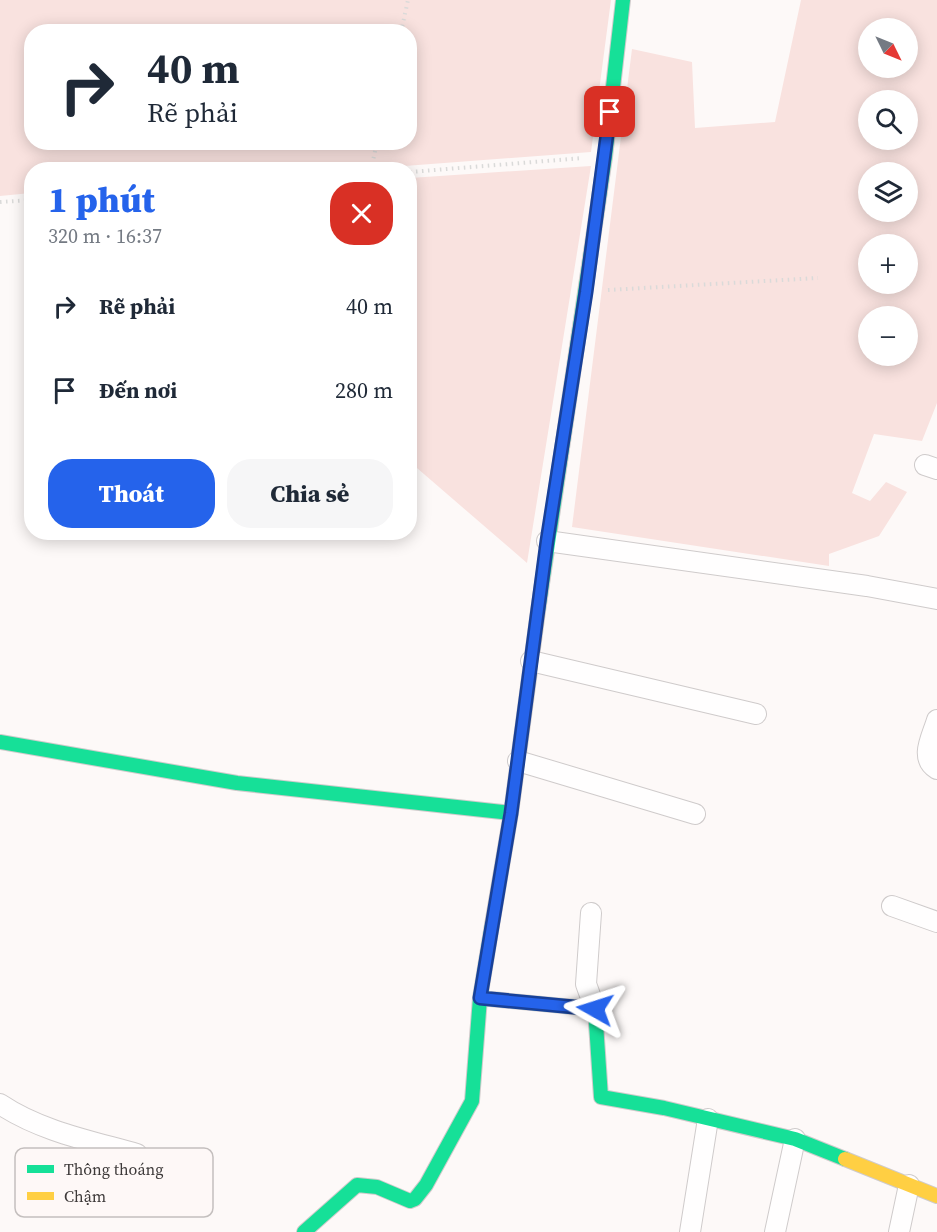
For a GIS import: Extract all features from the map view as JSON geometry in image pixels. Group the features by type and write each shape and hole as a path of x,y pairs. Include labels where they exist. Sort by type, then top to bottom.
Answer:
{"street":[{"path":"304,1232 362,1183 410,1201 420,1193 472,1101 480,998 511,813 547,541 586,292 623,0"},
{"path":"547,541 937,598"},
{"path":"531,661 756,714"},
{"path":"937,720 926,754 930,765 937,769"},
{"path":"0,742 237,783 511,813"},
{"path":"518,761 695,814"},
{"path":"892,906 937,922"},
{"path":"591,913 586,984 595,1009 601,1097 664,1108 795,1139 937,1196"},
{"path":"480,998 595,1009"},
{"path":"0,1104 16,1114 62,1132 117,1148"},
{"path":"690,1232 708,1119"},
{"path":"775,1232 795,1139"},
{"path":"899,1232 909,1185"}],"path":[{"path":"403,24 408,0"},
{"path":"417,171 604,157"},
{"path":"0,202 24,200"},
{"path":"586,292 818,278"}],"shaded area":[{"path":"0,0 611,0 591,152 417,165 417,162 24,162 24,194 0,196"},
{"path":"801,0 937,0 937,403 922,441 874,434 852,493 870,501 886,482 907,492 879,536 829,554 829,566 572,527 632,49 692,62 695,128 775,122"},
{"path":"591,166 527,563 417,468 417,178"}],"traffic: fast":[{"path":"538,611 605,157 623,0"},
{"path":"0,742 237,783 511,813"},
{"path":"304,1232 357,1185 377,1187 410,1201 415,1199 426,1185 472,1101 480,998 492,925"},
{"path":"480,998 595,1009 601,1097 664,1108 795,1139 845,1159"}],"traffic: slow":[{"path":"492,925 511,813 538,611"},
{"path":"845,1159 937,1196"}],"route":[{"path":"595,1009 480,998 511,813 547,541 586,292 610,112"}]}
